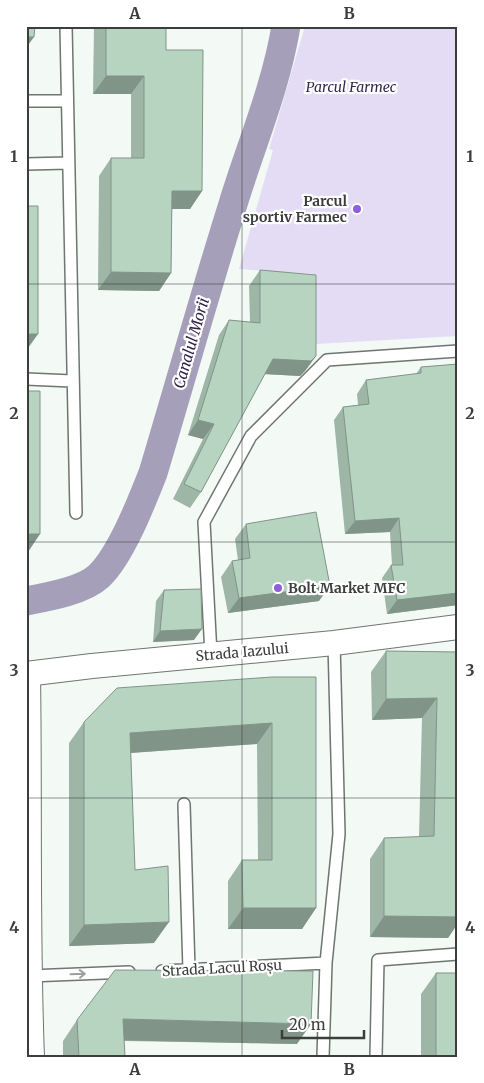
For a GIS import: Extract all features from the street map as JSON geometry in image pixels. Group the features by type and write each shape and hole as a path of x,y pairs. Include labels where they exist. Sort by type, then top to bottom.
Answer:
{"street":[{"name":"Strada Iazului","path":"27,674 334,643 458,627"},
{"path":"27,674 30,1045"}],"lane":[{"path":"66,26 76,513"},
{"path":"26,101 67,101"},
{"path":"26,164 68,164"},
{"path":"211,655 204,522 251,436 327,360 458,351"},
{"path":"26,380 72,381"},
{"path":"323,1057 326,963 339,834 334,643"},
{"path":"184,804 189,970"},
{"path":"376,1057 378,960 458,954"},
{"name":"Strada Lacul Roșu","path":"29,976 326,963"}],"green space":[{"name":"Parcul sportiv Farmec","path":"305,26 458,26 458,336 316,344 313,274 239,269 273,150 269,149"}],"building":[{"path":"26,26 35,26 34,37 26,37"},
{"path":"106,26 166,26 166,50 203,50 202,191 172,191 171,273 111,272 111,158 144,158 144,76 106,76"},
{"path":"26,206 38,206 38,334 26,334"},
{"path":"260,270 316,275 316,356 311,361 273,359 201,492 184,484 214,424 198,420 229,320 260,323"},
{"path":"458,364 458,593 397,600 391,565 403,565 399,518 355,521 343,407 369,404 366,380 421,373 421,367"},
{"path":"26,391 40,391 40,534 26,534"},
{"path":"316,512 330,586 239,598 232,561 250,558 246,524"},
{"path":"201,589 202,629 160,631 164,590"},
{"path":"386,651 458,652 458,917 384,916 384,838 434,836 437,698 386,699"},
{"path":"272,677 316,677 316,908 243,908 242,860 272,860 272,723 130,733 135,870 168,866 169,922 84,925 84,722 117,688"},
{"path":"115,970 313,971 311,1024 123,1019 125,1057 79,1057 77,1020"},
{"path":"436,973 458,973 458,1057 436,1057"}],"waterway":[{"name":"Canalul Morii","path":"26,601 84,586 99,576 123,542 137,512 153,473 223,237 270,94 286,26"}],"place":[{"name":"Parcul sportiv Farmec","path":"357,209"},
{"name":"Bolt Market MFC","path":"278,588"}],"park label":[{"name":"Parcul Farmec","path":"351,87"}]}
